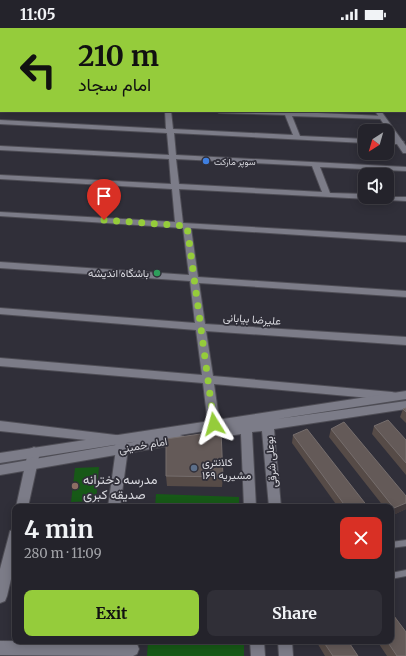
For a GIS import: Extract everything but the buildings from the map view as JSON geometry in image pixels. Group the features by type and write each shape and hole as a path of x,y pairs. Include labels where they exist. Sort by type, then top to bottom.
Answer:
{"street":[{"path":"154,28 161,28"},
{"path":"168,112 175,186 194,279 214,428"},
{"path":"242,112 382,117"},
{"path":"379,112 406,151"},
{"path":"288,114 297,137"},
{"path":"0,122 358,141"},
{"path":"394,142 400,142"},
{"path":"0,148 406,169"},
{"path":"316,164 327,195"},
{"path":"0,177 406,199"},
{"path":"0,214 406,239"},
{"path":"0,265 406,294"},
{"name":"علیرضا بیابانی","path":"0,311 201,328 406,341"},
{"path":"0,362 401,396"},
{"name":"امام خمینی","path":"268,421 401,396"},
{"name":"امام خمینی","path":"0,470 31,465 121,444 214,428 406,405"},
{"name":"بوعلی شرقی","path":"268,421 275,504"},
{"name":"بوعلی شرقی","path":"246,424 250,504"},
{"path":"0,426 121,444 114,504"},
{"name":"امام خمینی","path":"0,458 34,452 121,444"},
{"path":"23,504 34,452"},
{"path":"0,596 12,547"},
{"path":"257,644 258,656"},
{"path":"285,644 286,656"},
{"path":"4,651 132,649"}],"lane":[{"path":"394,545 406,543"},
{"path":"394,575 406,573"}],"green space":[{"path":"99,467 96,501 71,502 75,468"},
{"path":"156,494 239,497 239,504 155,504"},
{"path":"148,644 244,644 244,656 147,656"}],"place":[{"name":"سوپر مارکت","path":"206,161"},
{"name":"باشگاه اندیشه","path":"157,273"},
{"name":"کلانتری ۱۶۹ مشیریه","path":"194,468"},
{"name":"مدرسه دخترانه صدیقه کبری","path":"75,486"}],"route":[{"path":"104,220 187,226 214,424"}]}
